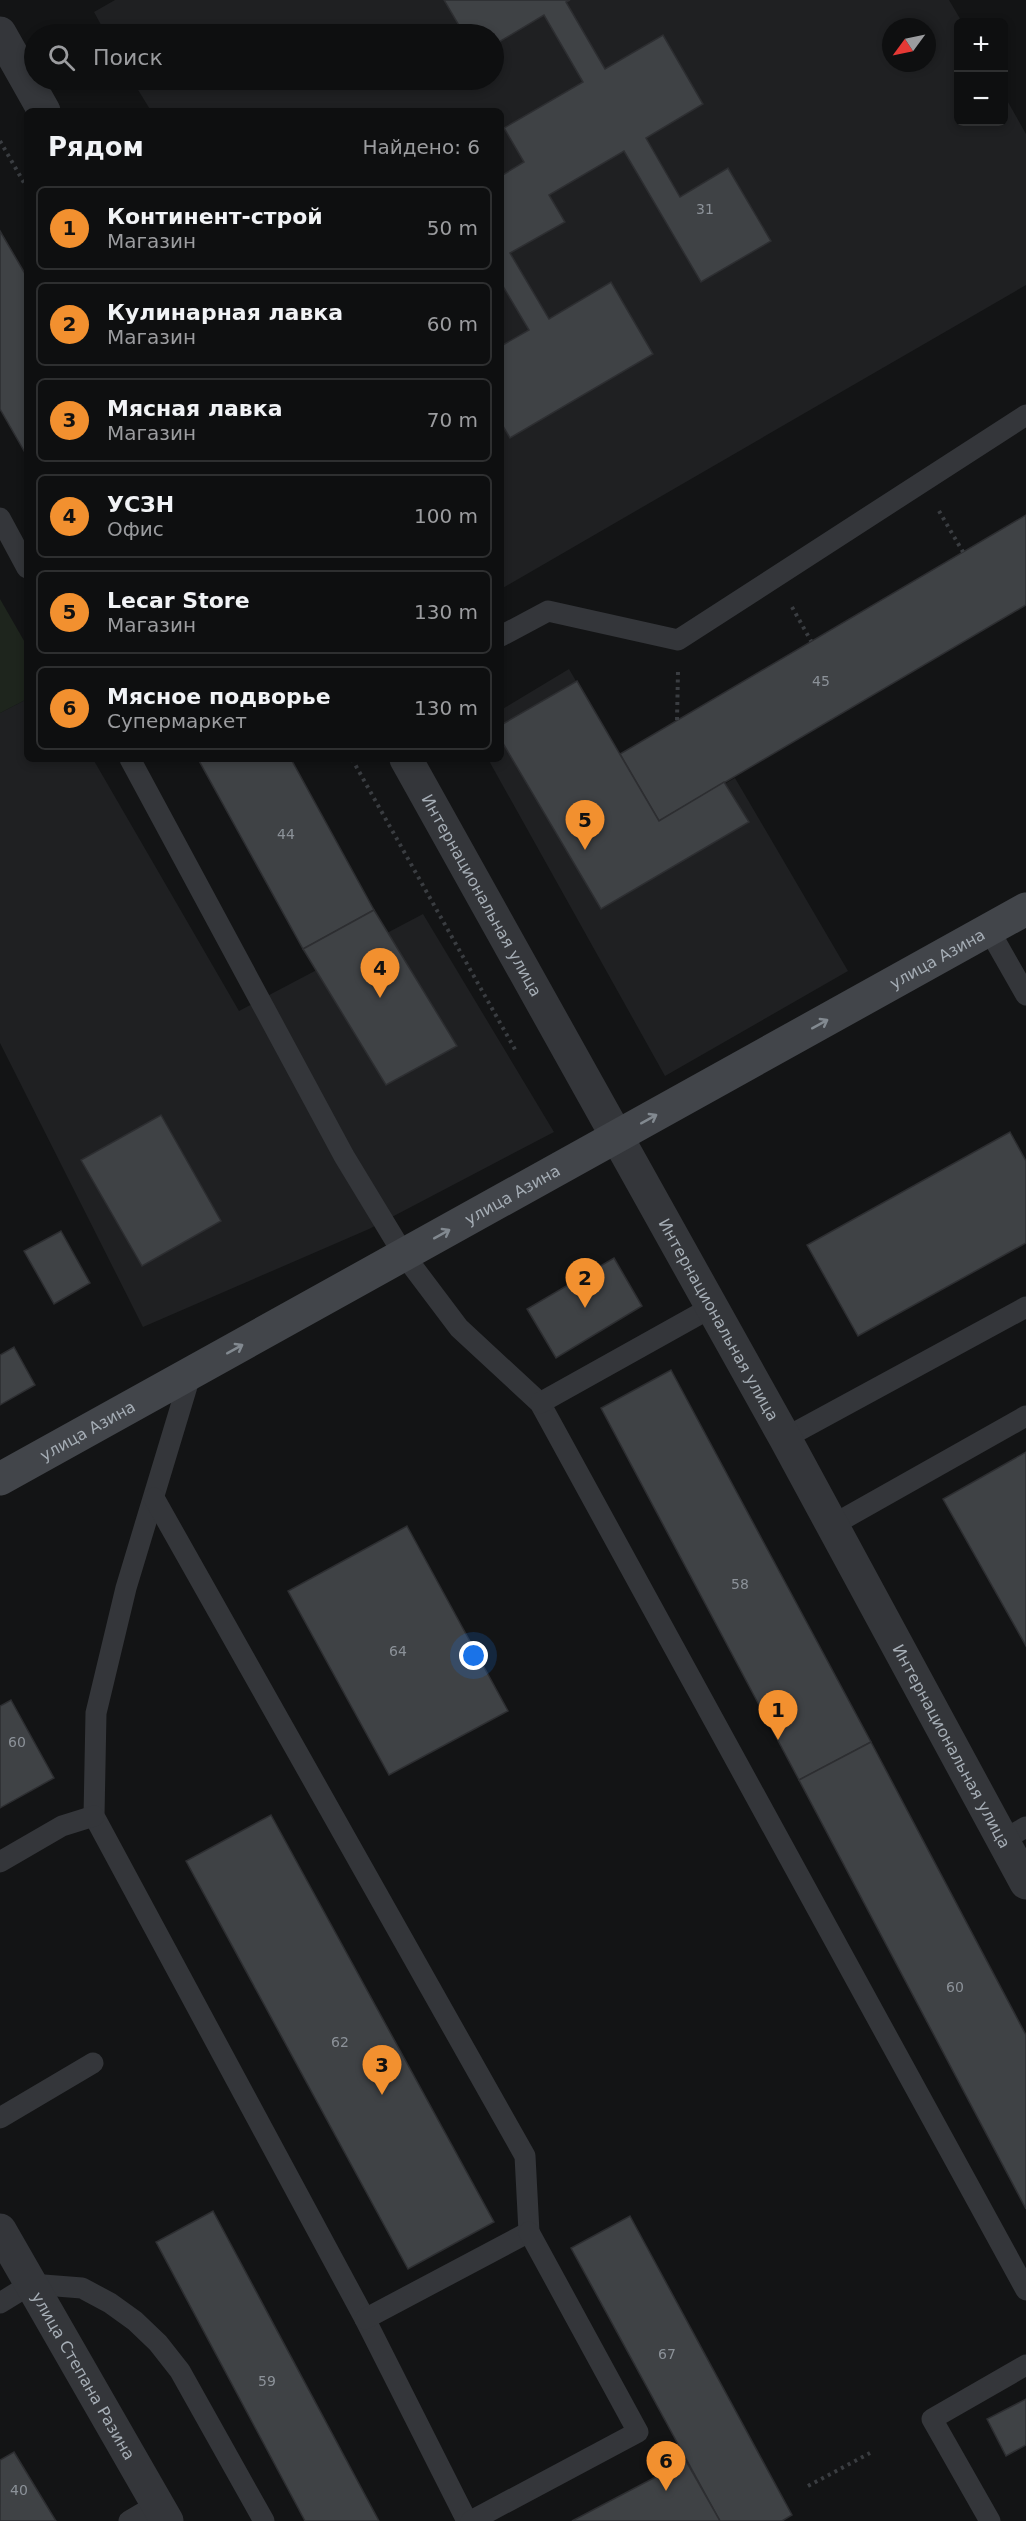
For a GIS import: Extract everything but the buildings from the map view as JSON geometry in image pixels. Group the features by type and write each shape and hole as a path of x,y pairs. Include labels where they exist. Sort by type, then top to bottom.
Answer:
{"main road":[{"name":"улица Азина","path":"0,1479 1026,909"}],"street":[{"path":"0,33 24,76"},
{"path":"32,90 42,108"},
{"name":"Интернациональная улица","path":"408,762 618,1136 785,1438 831,1526 1015,1834 1026,1883"},
{"name":"улица Степана Разина","path":"0,2230 162,2512"}],"lane":[{"path":"504,634 549,611 678,640 1026,415"},
{"path":"0,518 24,562"},
{"path":"132,762 344,1156 404,1255 459,1328 540,1403 1026,2290"},
{"path":"989,930 1026,995"},
{"path":"540,1403 712,1307"},
{"path":"785,1438 1026,1307"},
{"path":"154,1498 525,2156 529,2232 638,2432 469,2521 365,2319 94,1816 96,1713 126,1588 191,1373"},
{"path":"831,1526 1026,1416"},
{"path":"0,1862 62,1826 94,1816"},
{"path":"0,2118 93,2063"},
{"path":"365,2319 529,2232"},
{"path":"0,2303 31,2284 82,2288 110,2303 158,2343 180,2371 264,2521"},
{"path":"990,2521 932,2419 1026,2365"},
{"path":"129,2521 162,2512"}],"path":[{"path":"0,141 24,183"},
{"path":"922,482 963,552"},
{"path":"775,578 811,641"},
{"path":"677,720 678,640"},
{"path":"354,762 517,1053"},
{"path":"808,2486 870,2453"}],"shaded area":[{"path":"115,0 949,0 960,18 954,18 954,126 1008,126 1008,102 1026,134 1026,285 504,587 504,108 149,108 138,90 504,90 504,24 101,24 94,12"},
{"path":"0,599 24,641 24,701 0,713"},
{"path":"569,669 658,822 735,778 848,971 665,1076 490,762 504,762 504,708"},
{"path":"24,701 24,762 95,762 239,1011 423,914 554,1132 369,1229 143,1327 0,1043 0,713"}],"place":[{"name":"Lecar Store","path":"585,850"},
{"name":"УСЗН","path":"380,998"},
{"name":"Кулинарная лавка","path":"585,1308"},
{"name":"Континент-строй","path":"778,1740"},
{"name":"Мясная лавка","path":"382,2095"},
{"name":"Мясное подворье","path":"666,2491"}]}
